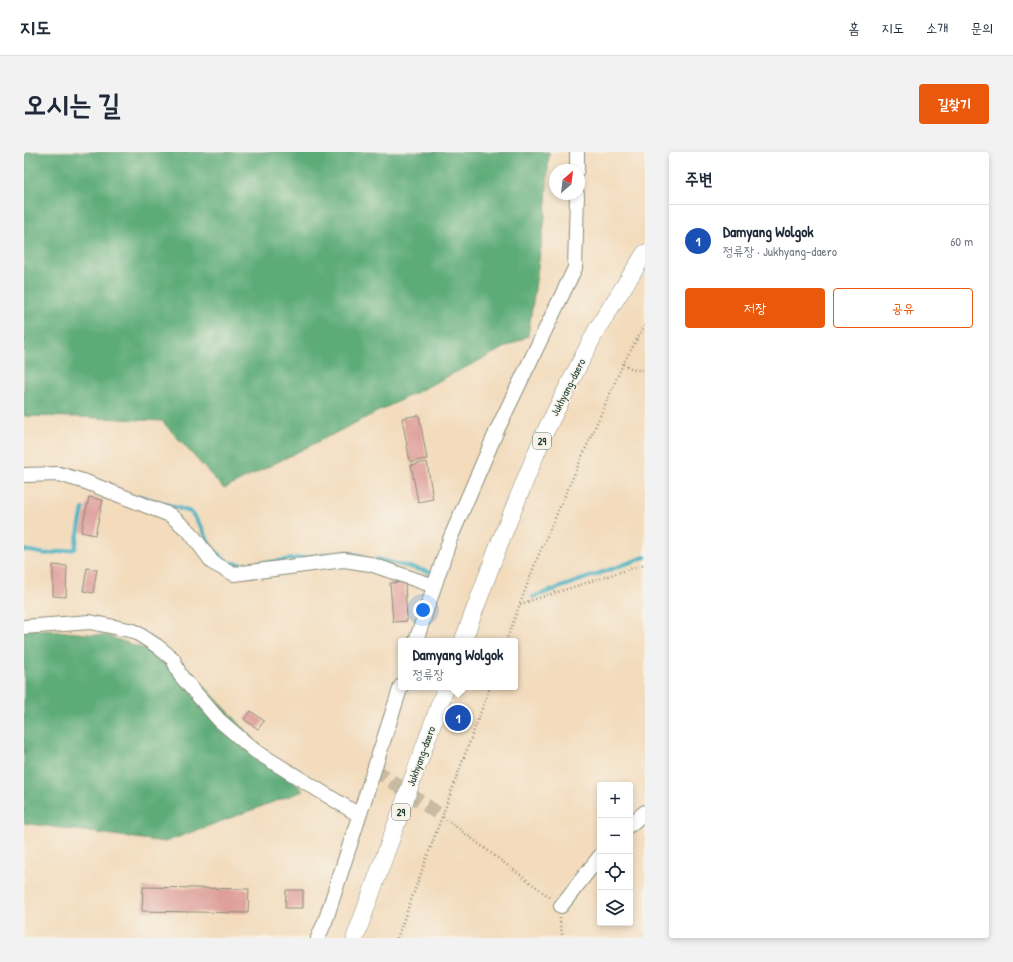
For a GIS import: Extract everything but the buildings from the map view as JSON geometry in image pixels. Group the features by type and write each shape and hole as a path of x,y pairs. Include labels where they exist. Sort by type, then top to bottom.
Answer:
{"main road":[{"name":"Jukhyang-daero","path":"464,638 500,542 544,434 597,329 645,253"},
{"name":"Jukhyang-daero","path":"355,938 445,690"}],"street":[{"path":"577,152 577,164"},
{"path":"417,638 450,539 498,428 575,268 576,200"},
{"path":"24,475 59,474 86,482 170,515 190,532 213,563 234,574 344,560 370,564 434,586"},
{"path":"24,628 90,622 134,631 157,646 173,659 180,675 219,720 255,751 359,815"},
{"path":"318,938 326,919 400,690"},
{"path":"633,822 645,812"},
{"path":"562,906 597,860"}],"path":[{"path":"507,638 536,561 623,364 645,325"},
{"path":"623,364 635,370 645,370"},
{"path":"520,604 645,564"},
{"path":"397,938 489,690"},
{"path":"443,817 562,906 560,925 563,938"}],"green space":[{"path":"24,152 549,152 545,219 528,336 224,489 162,421 24,416"},
{"path":"24,628 108,636 173,659 206,688 303,791 165,842 24,823"}],"waterway":[{"path":"139,496 191,512 202,528 211,547 227,562 247,565 346,552 362,556"},
{"path":"24,550 46,554 75,549 83,509"},
{"path":"533,597 645,557"},
{"path":"377,559 430,572"}],"tunnel":[{"path":"374,769 443,817"}],"place":[{"name":"Damyang Wolgok","path":"458,718"}]}
